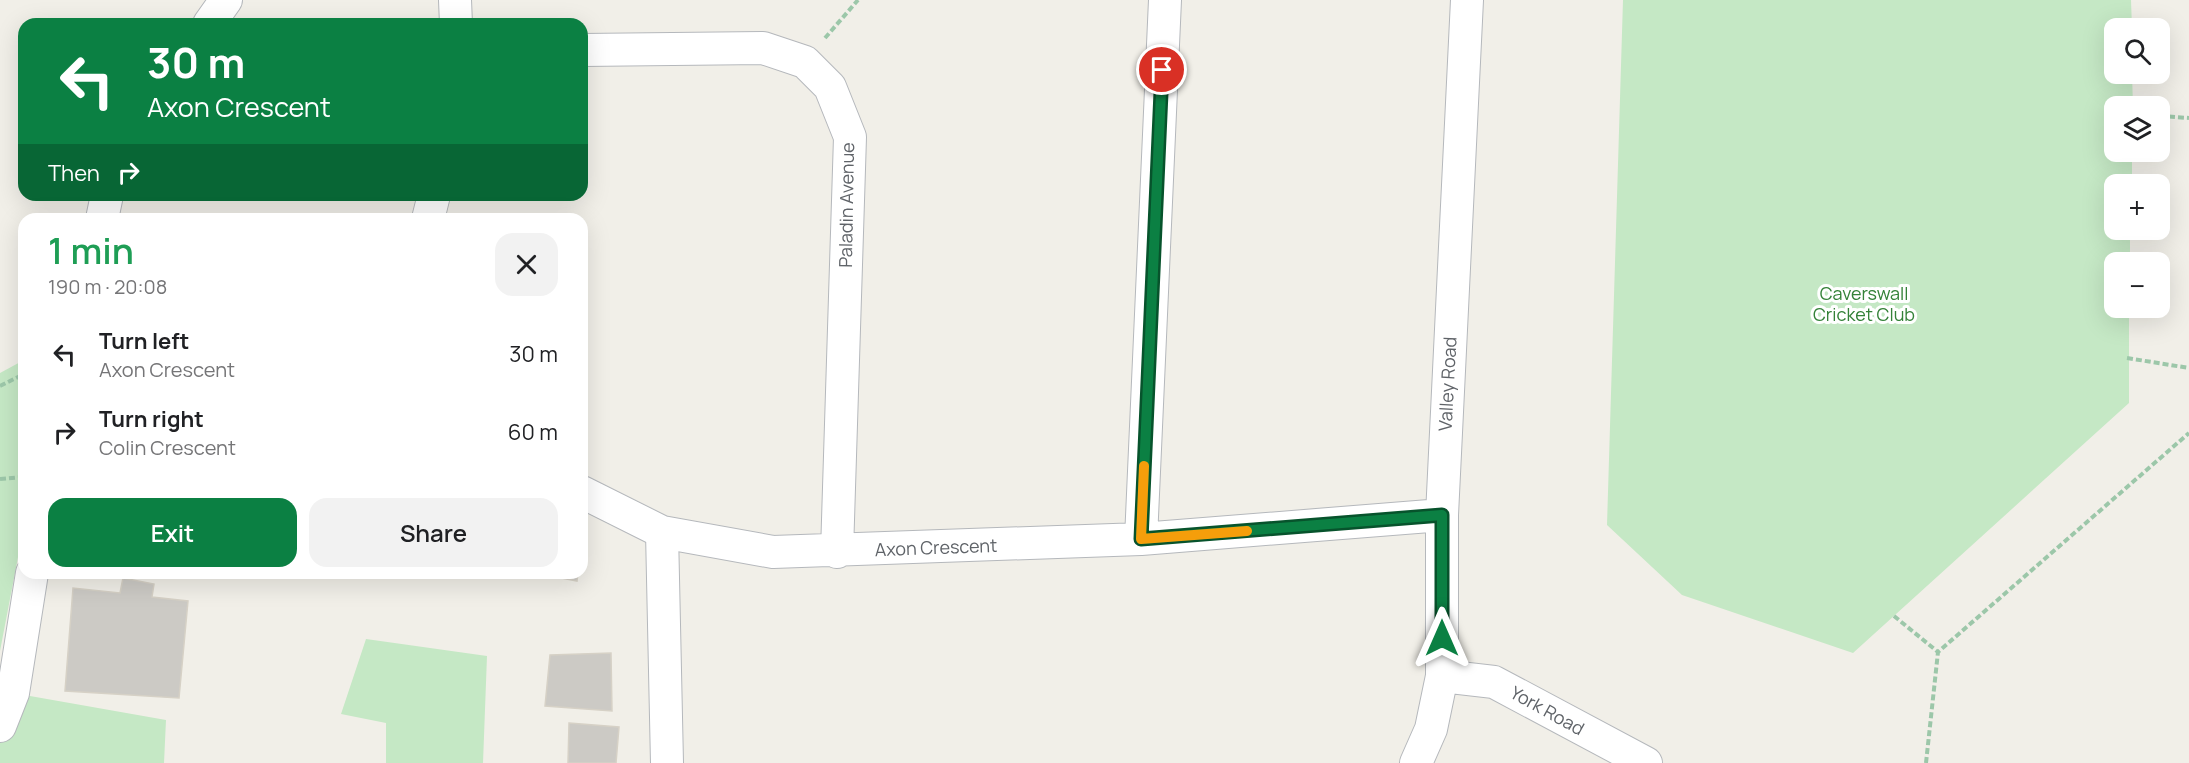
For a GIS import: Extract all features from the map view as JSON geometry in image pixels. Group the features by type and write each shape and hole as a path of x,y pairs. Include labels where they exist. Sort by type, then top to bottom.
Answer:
{"street":[{"path":"213,18 225,0"},
{"path":"455,0 456,18"},
{"path":"1141,539 1165,0"},
{"name":"Valley Road","path":"1416,763 1431,729 1442,676 1442,515 1467,0"},
{"name":"Paladin Avenue","path":"588,50 763,48 805,62 830,87 850,137 837,552"},
{"name":"Axon Crescent","path":"588,495 662,532 773,552 837,552 1141,539 1442,515"},
{"path":"662,532 668,763"},
{"path":"0,726 13,693 31,579"},
{"name":"York Road","path":"1442,676 1494,682 1646,763"}],"path":[{"path":"805,62 858,0"},
{"path":"2170,117 2189,118"},
{"path":"2127,358 2189,368"},
{"path":"0,386 18,377"},
{"path":"1926,763 1938,652 2189,433"},
{"path":"0,479 18,478"},
{"path":"1893,616 1938,652"}],"green space":[{"name":"Caverswall Cricket Club","path":"1623,0 2131,0 2132,18 2104,18 2104,84 2132,84 2133,96 2104,96 2104,162 2132,162 2132,174 2104,174 2104,240 2130,240 2130,252 2104,252 2104,318 2129,318 2129,403 1853,653 1682,595 1607,525"},
{"path":"18,363 18,557 0,651 0,373"},
{"path":"366,639 487,656 483,763 386,763 386,723 341,714"},
{"path":"13,693 166,720 164,763 0,763 0,727"}],"building":[{"path":"123,579 128,579 154,584 152,597 188,601 179,698 65,691 73,588 120,593"},
{"path":"611,653 612,711 545,706 550,655"},
{"path":"569,723 619,727 616,763 568,763"}],"slow traffic":[{"path":"1144,466 1141,539 1247,531"}],"route":[{"path":"1162,70 1141,539 1442,515 1442,638"}]}
